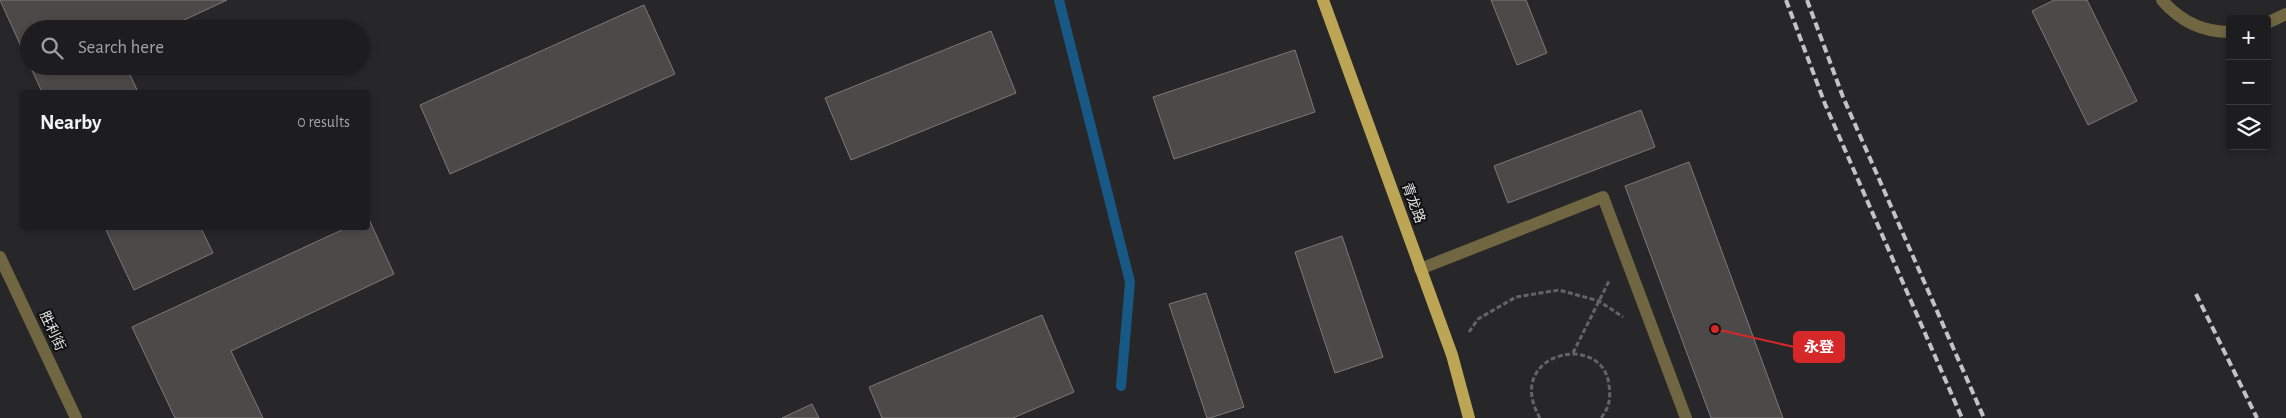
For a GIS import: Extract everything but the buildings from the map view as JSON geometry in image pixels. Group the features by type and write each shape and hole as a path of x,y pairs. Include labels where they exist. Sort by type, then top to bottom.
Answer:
{"main road":[{"name":"青龙路","path":"1324,0 1452,355 1469,418"}],"street":[{"path":"2162,0 2184,20 2201,28 2226,31"},
{"path":"2271,21 2286,14"},
{"path":"1420,268 1603,197 1686,418"},
{"name":"胜利街","path":"0,257 76,418"}],"path":[{"path":"1574,353 1623,251"},
{"path":"1452,355 1478,319 1516,297 1559,290 1599,300 1630,322"},
{"path":"1540,418 1533,406 1530,390 1535,375 1544,363 1558,355 1574,353 1588,357 1601,367 1609,380 1610,395 1606,411 1601,418"}],"waterway":[{"path":"1059,0 1130,282 1121,386"}],"railway":[{"path":"1786,0 1825,104 1962,418"},
{"path":"1807,0 1843,97 1984,418"},
{"path":"2196,294 2257,418"}],"place":[{"name":"永登","path":"1715,329"}]}
